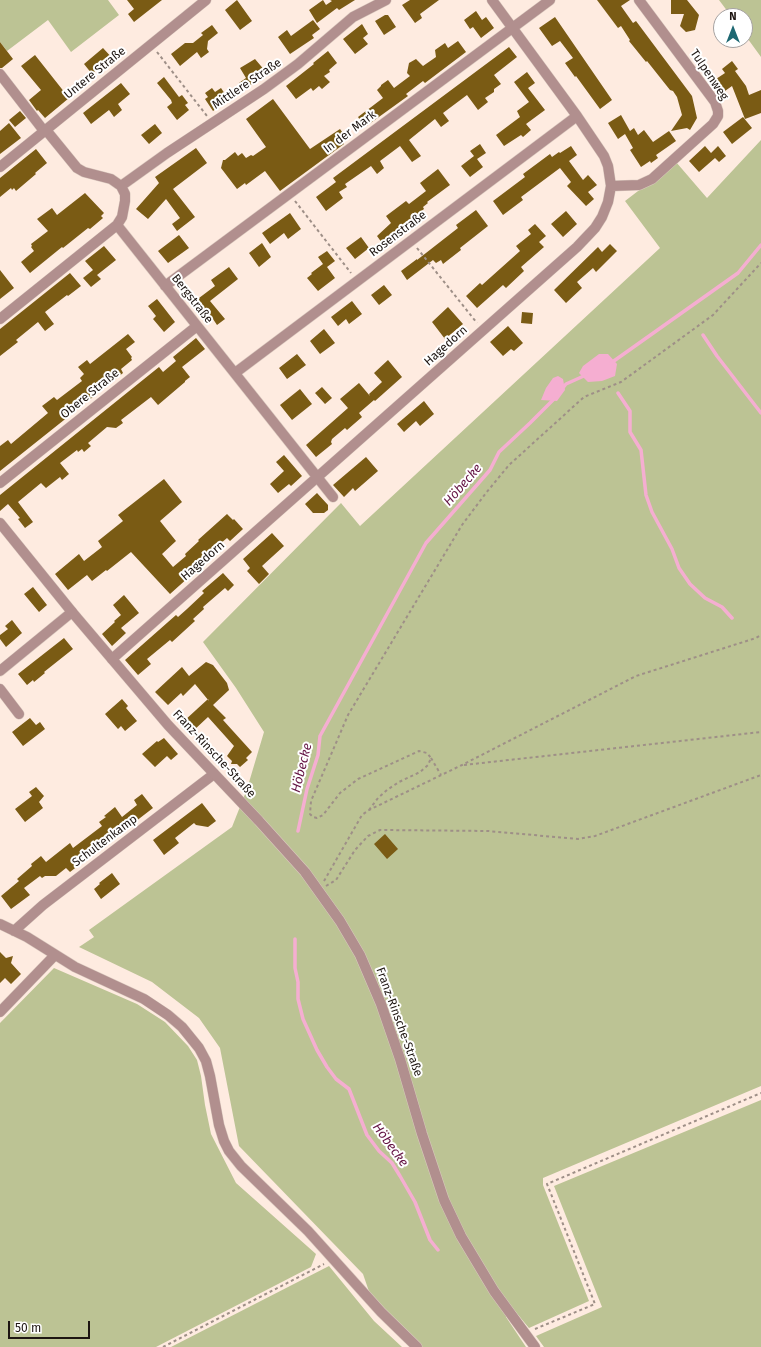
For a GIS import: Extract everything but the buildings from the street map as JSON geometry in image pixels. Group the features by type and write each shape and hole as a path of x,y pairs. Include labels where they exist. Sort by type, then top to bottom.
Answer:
{"street":[{"name":"Untere Straße","path":"0,167 206,0"},
{"name":"Mittlere Straße","path":"121,186 167,153 264,89 298,64 353,18 386,0"},
{"name":"Hagedorn","path":"112,659 577,247 595,228 605,209 611,186 608,166 604,156 577,116 492,0"},
{"name":"In der Mark","path":"165,286 550,0"},
{"name":"Tulpenweg","path":"611,186 639,185 652,179 713,124 718,116 715,102 639,0"},
{"path":"0,74 45,131 77,168 84,172 111,179 121,186 125,194 122,217 117,225 0,320"},
{"name":"Rosenstraße","path":"235,373 577,116"},
{"name":"Bergstraße","path":"117,225 333,498"},
{"name":"Obere Straße","path":"0,483 197,326"},
{"name":"Franz-Rinsche-Straße","path":"0,522 72,612 163,719 282,847 318,890 350,937 371,978 400,1059 422,1134 444,1200 460,1236 494,1291 534,1347"},
{"path":"0,670 72,612"},
{"path":"0,689 19,714"},
{"name":"Schultenkamp","path":"14,931 43,905 214,774"},
{"path":"0,924 26,937 84,971 144,999 168,1015 188,1034 199,1048 206,1061 221,1133 229,1151 241,1166 308,1231 381,1312 417,1347"},
{"path":"0,1012 55,955"}],"path":[{"path":"151,45 213,123"},
{"path":"289,194 357,281"},
{"path":"411,241 483,330"},
{"path":"441,775 427,753 419,751 358,779 340,793 323,815 317,818 310,814 311,801 348,715 462,525 486,493 509,465 584,397 621,382 713,315 761,263"},
{"path":"318,890 362,815 370,810 462,765 636,676 756,638 761,635"},
{"path":"462,765 761,732"},
{"path":"370,810 378,798 387,790 399,782 420,772 428,765 431,758"},
{"path":"318,890 336,880 355,850 368,836 380,830 488,830 578,839 595,836 761,775"},
{"path":"525,1334 595,1304 547,1184 761,1093"},
{"path":"164,1347 334,1259"}],"green space":[{"path":"0,0 108,0 119,15 71,52 48,20 7,51 0,42"},
{"path":"719,0 761,0 761,57 753,46 753,8 725,8"},
{"path":"761,140 761,1086 543,1178 543,1185 589,1301 529,1328 514,1310 506,1317 526,1347 417,1347 374,1306 363,1274 239,1146 220,1048 199,1018 152,982 79,947 94,937 89,930 232,827 247,789 264,732 236,688 203,642 341,503 360,526 660,248 625,201 676,162 707,198"},
{"path":"54,968 137,1004 165,1022 188,1046 197,1060 211,1134 236,1183 316,1254 311,1267 156,1347 0,1347 0,1023"},
{"path":"761,1100 761,1347 544,1347 536,1336 602,1307 554,1186"},
{"path":"329,1266 374,1321 402,1347 171,1347"}],"shaded area":[{"path":"599,354 608,354 617,364 615,376 602,381 588,382 579,373 583,366"},
{"path":"558,376 563,379 565,390 557,401 541,400 546,388 553,378"}],"waterway":[{"name":"Höbecke","path":"611,363 738,273 761,245"},
{"path":"703,335 717,356 761,413"},
{"name":"Höbecke","path":"562,389 566,384 586,375"},
{"path":"618,393 630,411 630,432 641,450 646,495 652,512 672,549 679,568 690,584 705,598 722,607 732,618"},
{"name":"Höbecke","path":"298,831 307,789 318,755 320,736 426,543 490,470 499,452 555,398"},
{"name":"Höbecke","path":"295,939 295,968 298,982 298,999 303,1019 317,1050 336,1079 349,1089 367,1135 379,1151 392,1163 415,1202 430,1240 438,1250"}]}
